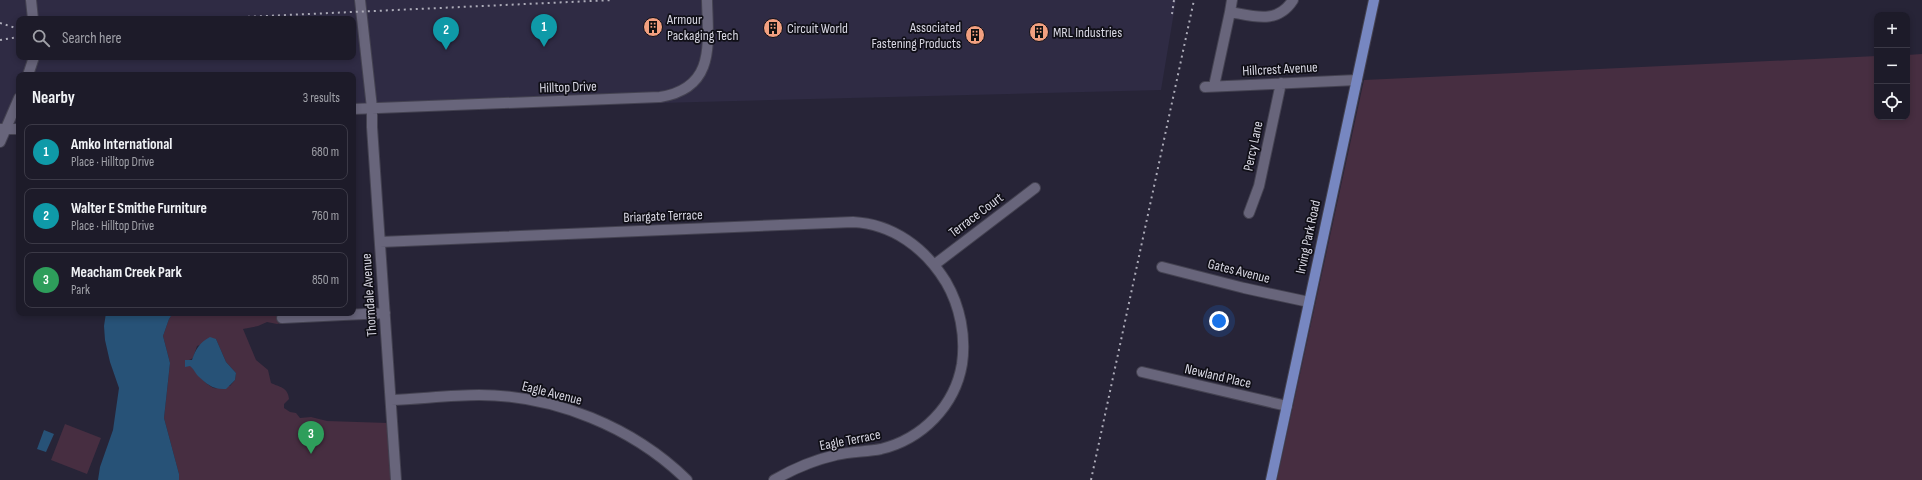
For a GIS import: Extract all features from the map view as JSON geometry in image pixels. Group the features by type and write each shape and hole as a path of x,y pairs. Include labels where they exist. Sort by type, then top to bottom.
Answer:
{"main road":[{"name":"Irving Park Road","path":"1271,480 1374,0"}],"street":[{"path":"31,0 33,16"},
{"name":"Thorndale Avenue","path":"360,0 372,108 372,127 396,480"},
{"name":"Hilltop Drive","path":"356,109 660,97 673,95 682,91 697,79 706,64 708,52 707,0"},
{"path":"1232,0 1230,12 1264,18 1279,13 1293,0"},
{"name":"Hillcrest Avenue","path":"1230,12 1209,87 1357,80"},
{"path":"29,72 33,60"},
{"name":"Percy Lane","path":"1249,213 1259,186 1281,83"},
{"path":"0,142 3,129 16,104"},
{"path":"3,129 16,129"},
{"name":"Terrace Court","path":"934,264 1036,188"},
{"name":"Briargate Terrace","path":"380,242 853,222 874,224 903,236 934,264 946,283 959,316 963,336 960,371 954,390 939,414 929,424"},
{"name":"Gates Avenue","path":"1162,266 1244,288 1309,302"},
{"path":"356,314 385,313"},
{"path":"282,318 323,316"},
{"name":"Newland Place","path":"1142,372 1287,406"},
{"name":"Eagle Avenue","path":"391,400 478,395 542,402 592,418 628,436 657,455 687,480"},
{"name":"Eagle Terrace","path":"774,480 817,460 889,446 909,438 929,424"}],"shaded area":[{"path":"0,0 1176,0 1161,90 356,111 356,72 16,72 16,129 6,129 0,145"},
{"path":"1922,54 1922,480 1277,480 1364,80 1874,56 1874,120 1910,120 1910,55"},
{"path":"171,316 298,316 287,322 277,324 267,322 258,326 243,329 256,360 268,370 271,383 283,388 287,392 289,399 284,404 284,408 290,412 296,413 300,418 311,417 327,421 388,423 391,480 179,480 179,474 164,418 170,363 163,336","holes":["216,339 226,362 236,373 235,380 230,386 214,388 207,384 199,376 189,360 193,358 197,346"]},
{"path":"65,424 101,438 87,474 51,460"}],"water":[{"path":"106,316 171,316 163,336 170,363 164,418 179,474 179,480 98,480 100,467 113,430 119,388 110,362 105,340 104,326"},
{"path":"210,337 216,339 226,362 236,373 235,380 226,389 217,389 210,386 198,376 193,368 190,366 185,367 185,360 192,360 198,347"},
{"path":"44,430 54,434 46,452 37,449"}],"railway":[{"path":"265,16 613,0"},
{"path":"1172,14 1174,0"},
{"path":"1091,480 1194,0"},
{"path":"0,23 16,28"},
{"path":"0,40 16,37"}],"place":[{"name":"Armour Packaging Tech","path":"653,27"},
{"name":"Circuit World","path":"773,28"},
{"name":"MRL Industries","path":"1039,32"},
{"name":"Associated Fastening Products","path":"975,35"},
{"name":"Amko International","path":"544,47"},
{"name":"Walter E Smithe Furniture","path":"446,50"},
{"name":"Meacham Creek Park","path":"311,454"}]}
